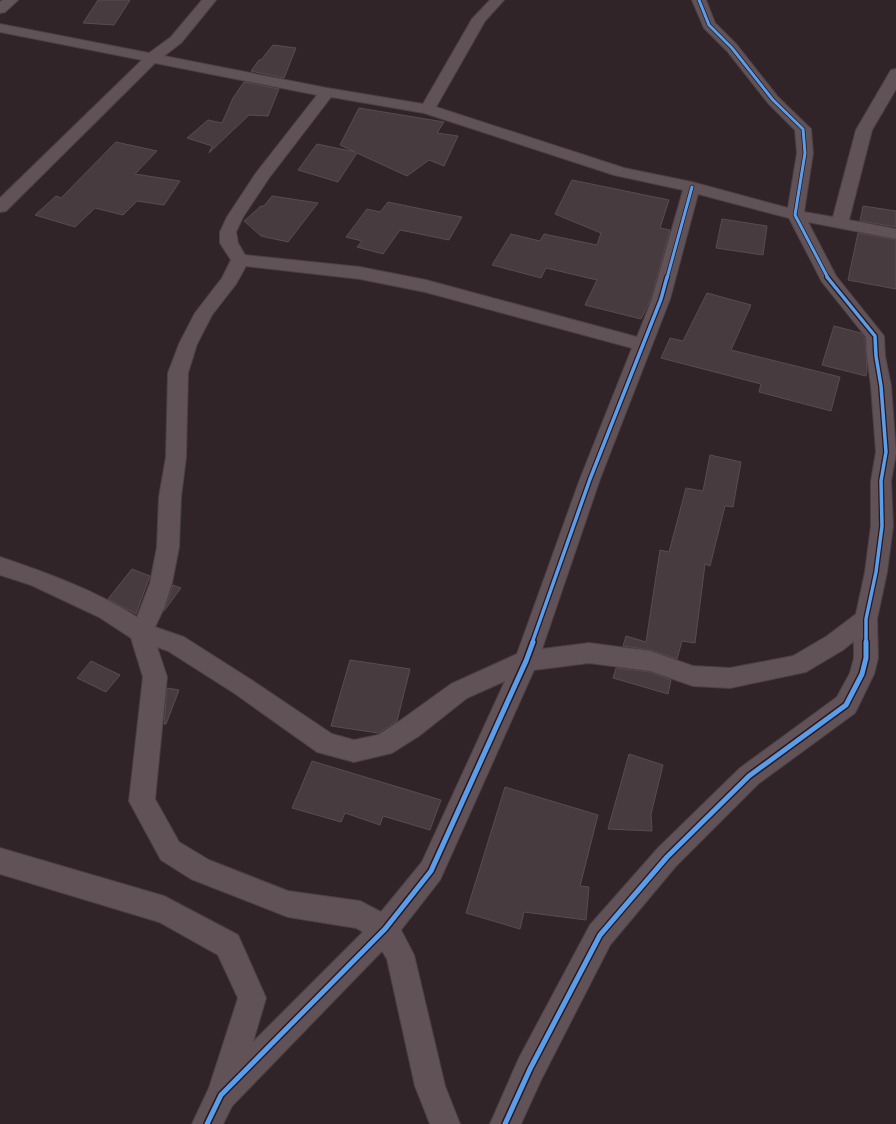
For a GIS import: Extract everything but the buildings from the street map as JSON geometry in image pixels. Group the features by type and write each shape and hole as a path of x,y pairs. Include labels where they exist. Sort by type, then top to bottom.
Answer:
{"main road":[{"path":"0,9 11,0"}],"street":[{"path":"0,207 153,57 176,40 210,0"},
{"path":"427,109 479,19 497,0"},
{"path":"505,1124 530,1069 600,934 667,857 749,776 846,705 862,674 866,658 866,619 876,572 889,526 881,481 886,452 881,386 876,356 875,336 828,278 795,215 805,153 803,129 773,100 732,48 709,25 699,0"},
{"path":"0,28 327,92 427,109 620,172 692,187 795,215 896,234"},
{"path":"840,223 864,130 890,96 896,73"},
{"path":"240,260 229,243 228,232 235,217 262,176 327,92"},
{"path":"221,1095 385,928 431,871 526,661 590,479 644,346 661,298 692,187"},
{"path":"240,260 360,273 426,286 644,346"},
{"path":"240,260 230,280 204,313 188,344 178,373 176,457 170,496 168,547 161,583 153,608 141,632 154,677 142,801 170,851 200,870 288,904 360,915 385,928 400,955 430,1086 445,1124"},
{"path":"0,566 39,579 107,610 141,632 176,644 242,686 326,744 354,751 383,745 410,728 459,691 526,661 589,653 650,661 692,676 730,678 798,665 835,643 866,619"},
{"path":"0,861 164,910 228,945 252,998 221,1095 207,1124"}],"cycle path":[{"path":"505,1124 530,1069 600,935 667,857 749,776 846,705 862,674 866,658 866,619 876,572 882,526 881,481 886,452 881,386 876,356 875,336 828,278 795,215 805,153 803,129 773,100 732,48 709,25 699,0"},
{"path":"207,1124 221,1095 385,929 431,871 526,661 590,479 661,299 692,187"}]}
